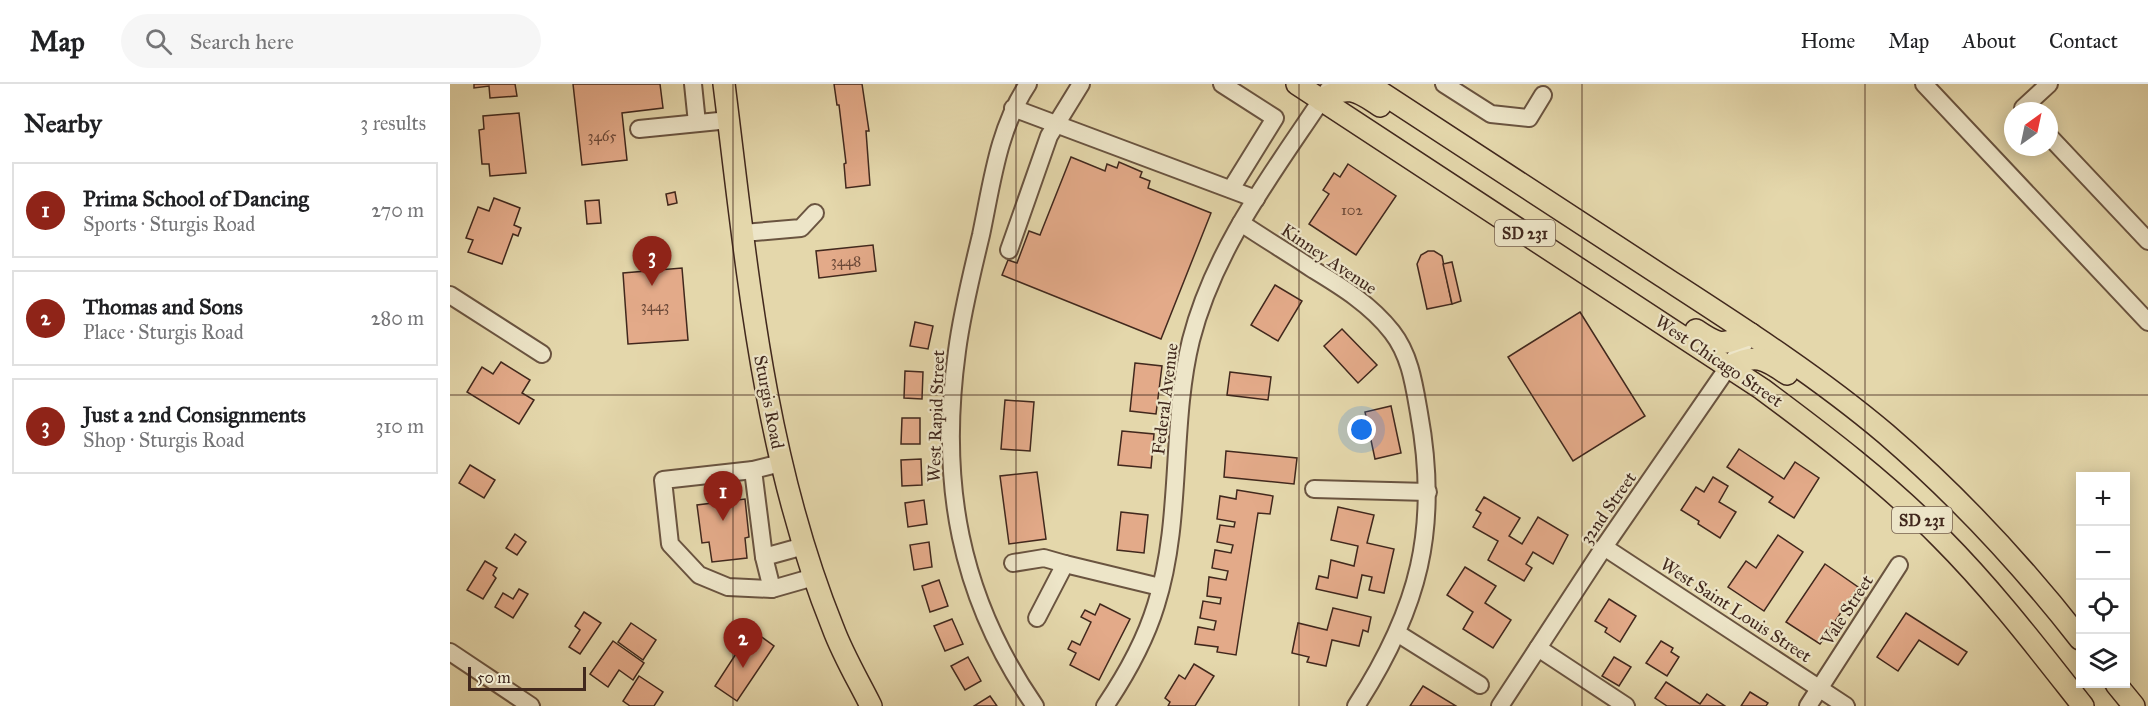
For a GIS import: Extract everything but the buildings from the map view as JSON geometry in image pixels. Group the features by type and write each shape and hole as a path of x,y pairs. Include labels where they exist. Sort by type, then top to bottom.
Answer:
{"main road":[{"name":"Sturgis Road","path":"724,84 758,350 781,463 804,546 833,630 871,706"},
{"name":"West Chicago Street","path":"1297,84 1327,92 1587,274 1762,389 1834,443 1871,474 1958,556 2023,630 2083,706"},
{"name":"SD 231","path":"1368,84 1752,334 1825,386 1885,433 1984,526 2076,634"},
{"path":"1327,92 1348,89 1364,95 1415,130 1476,155"},
{"path":"1587,274 1652,300 1713,342 1730,343 1752,334"},
{"path":"1729,367 1742,360 1756,358 1770,363 1828,403 1885,433"},
{"path":"1958,556 2026,615 2076,677"},
{"path":"2085,688 2100,706"},
{"path":"2119,688 2133,706"}],"street":[{"path":"693,84 697,123"},
{"name":"West Rapid Street","path":"1028,84 1014,108 1002,138 961,330 953,390 950,460 957,527 975,592 1003,656 1035,706"},
{"path":"1009,250 1055,124 1081,84"},
{"path":"1222,84 1275,118 1231,189"},
{"path":"1444,84 1491,114 1529,118 1543,95"},
{"path":"1924,84 2148,322"},
{"path":"2030,102 2049,84"},
{"name":"Federal Avenue","path":"1105,706 1136,654 1151,620 1160,587 1168,549 1185,370 1191,340 1210,284 1241,223 1327,92"},
{"path":"1014,108 1256,199"},
{"path":"639,129 729,120"},
{"path":"2058,146 2148,241"},
{"path":"743,233 801,228 815,213"},
{"name":"Kinney Avenue","path":"1241,223 1348,292 1378,316 1392,332 1410,367 1424,435 1428,492 1424,550 1410,599 1397,633 1383,663 1356,706"},
{"path":"450,295 542,354"},
{"name":"32nd Street","path":"1500,706 1604,547 1752,334"},
{"path":"781,463 753,470 663,480 670,544 699,575 728,587 772,589 814,577"},
{"path":"753,470 764,557 772,589"},
{"path":"1314,489 1428,492"},
{"path":"764,557 804,546"},
{"name":"West Saint Louis Street","path":"1604,547 1846,706"},
{"path":"1013,562 1044,558 1160,587"},
{"path":"1037,618 1065,564"},
{"name":"Vale Street","path":"1808,706 1899,565"},
{"path":"1397,633 1480,685"},
{"path":"1538,648 1626,706"},
{"path":"450,652 531,706"}],"place":[{"name":"Just a 2nd Consignments","path":"652,286"},
{"name":"Prima School of Dancing","path":"723,521"},
{"name":"Thomas and Sons","path":"743,668"}]}
